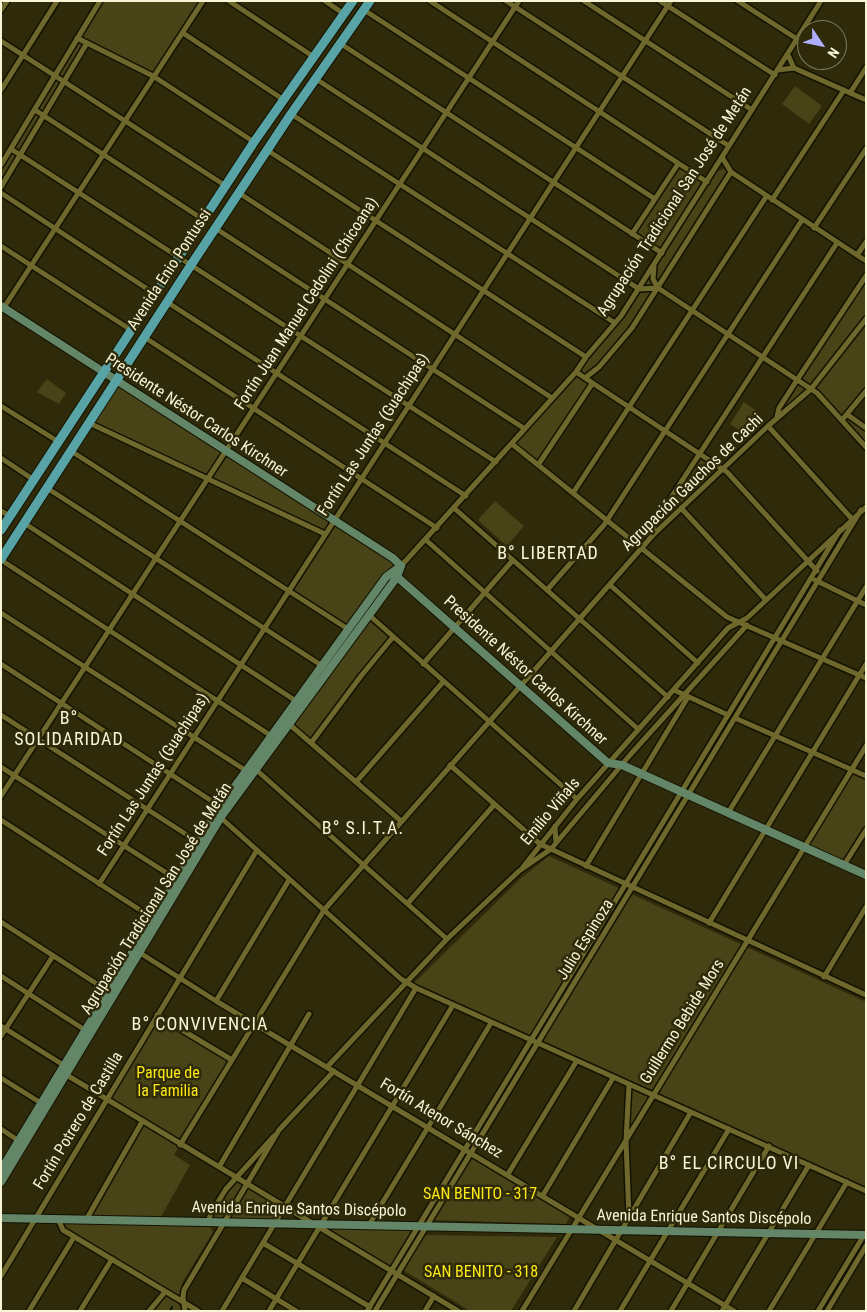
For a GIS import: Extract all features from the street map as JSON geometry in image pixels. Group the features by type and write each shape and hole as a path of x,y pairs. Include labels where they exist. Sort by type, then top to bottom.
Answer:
{"main road":[{"name":"Avenida Enio Pontussi","path":"1,530 254,142 353,1"},
{"name":"Avenida Enio Pontussi","path":"1,559 215,228 291,114 370,1"}],"street":[{"path":"1,10 7,1"},
{"path":"1,90 56,1"},
{"path":"1,165 100,1"},
{"path":"2,308 203,1"},
{"path":"229,1 314,57"},
{"path":"325,1 344,14"},
{"path":"430,1 706,182"},
{"path":"506,1 729,146"},
{"name":"Fortín Juan Manuel Cedolini (Chicoana)","path":"1,796 519,1"},
{"path":"584,1 752,110"},
{"path":"660,1 669,4 777,72 794,68 866,100"},
{"path":"738,1 797,39"},
{"name":"Agrupación Tradicional San José de Metán","path":"808,20 819,2"},
{"name":"Fortín Las Juntas (Guachipas)","path":"99,884 216,700 669,4"},
{"path":"364,10 655,199"},
{"path":"183,33 284,100"},
{"path":"77,38 153,76 254,142"},
{"name":"Agrupación Tradicional San José de Metán","path":"250,768 325,668 348,629 401,566 576,372 586,357 615,323 654,266 797,39"},
{"path":"1,41 56,74 226,186"},
{"path":"1,187 87,43"},
{"path":"341,44 662,253"},
{"path":"788,55 794,68"},
{"path":"850,93 866,68"},
{"path":"316,79 639,289 658,288"},
{"path":"772,200 844,90"},
{"path":"35,110 204,220"},
{"path":"291,114 615,323"},
{"path":"814,228 866,149"},
{"path":"11,150 21,154 408,407 496,462"},
{"path":"267,150 586,357"},
{"path":"722,157 729,170 766,197 866,261"},
{"path":"632,234 678,164"},
{"path":"712,173 729,170"},
{"path":"585,378 599,367 629,332 658,288 729,170"},
{"path":"1,193 155,294"},
{"path":"239,193 552,398"},
{"path":"573,493 766,197"},
{"path":"547,590 607,520 726,334 802,220"},
{"path":"215,228 525,429"},
{"path":"857,255 866,242"},
{"path":"653,535 652,531 657,518 837,243"},
{"path":"1,246 131,330"},
{"path":"654,266 653,279 658,288 811,389 866,447"},
{"path":"777,418 779,408 866,276"},
{"path":"167,302 466,496"},
{"name":"Presidente Néstor Carlos Kirchner","path":"2,308 393,558 401,566"},
{"name":"Agrupación Gauchos de Cachi","path":"180,1145 324,910 653,535 722,468 811,389 866,319"},
{"path":"144,337 437,528"},
{"path":"576,372 628,408 722,468 816,570 822,574"},
{"path":"538,465 592,384"},
{"path":"842,420 866,391"},
{"path":"1,406 59,442"},
{"path":"848,415 866,428"},
{"path":"89,423 325,534"},
{"path":"768,426 852,519"},
{"path":"512,444 643,547 727,617 738,623 748,624 866,678"},
{"path":"71,451 348,629"},
{"path":"1,458 34,480"},
{"path":"47,488 157,557 325,668"},
{"path":"454,508 668,697"},
{"path":"682,508 766,600"},
{"name":"Emilio Viñals","path":"519,871 577,799 728,628 747,618 864,508"},
{"name":"Julio Espinoza","path":"368,1309 471,1152 625,885 735,718 864,508"},
{"path":"1,511 10,516"},
{"path":"24,524 296,700"},
{"name":"Julio Espinoza","path":"375,1311 398,1274 465,1148 632,888 728,715 840,530"},
{"path":"426,540 638,729"},
{"path":"1,559 270,735"},
{"path":"423,664 513,560"},
{"name":"Agrupación Tradicional San José de Metán","path":"156,920 198,842 250,768 270,735 286,721 296,700 369,615 394,574"},
{"name":"Presidente Néstor Carlos Kirchner","path":"394,574 608,764 622,765 866,875"},
{"path":"812,577 817,582 866,605"},
{"path":"610,584 698,663"},
{"path":"728,812 866,586"},
{"path":"1,613 193,737 250,768 408,903 447,939"},
{"path":"369,615 577,799"},
{"name":"Emilio Viñals","path":"519,871 551,849 622,765 687,696 748,624"},
{"path":"311,743 360,676 393,637"},
{"path":"1,664 170,774 220,812 257,850 406,983 576,1062 769,1146 866,1191"},
{"path":"709,923 866,664"},
{"path":"356,782 443,682"},
{"path":"674,690 728,715"},
{"path":"586,866 687,696"},
{"path":"1,715 198,842"},
{"path":"735,718 866,776"},
{"path":"286,721 401,821"},
{"name":"Guillermo Bebide Mors","path":"522,1311 866,746"},
{"path":"450,765 540,844 824,977 864,994 866,987"},
{"path":"1,767 176,880"},
{"path":"582,794 591,801"},
{"path":"408,903 494,805"},
{"name":"Agrupación Tradicional San José de Metán","path":"1,1182 65,1070 220,812"},
{"path":"1,820 156,920"},
{"path":"555,826 556,843"},
{"path":"844,866 866,830"},
{"name":"Fortín Potrero de Castilla","path":"1,1276 257,850"},
{"path":"327,1067 447,939 519,871"},
{"path":"216,1001 290,880"},
{"path":"824,977 866,907"},
{"path":"1,922 111,993"},
{"name":"Fortín Atenor Sánchez","path":"137,951 216,1001 543,1195 723,1308 734,1311"},
{"path":"1,1036 4,1028 53,956"},
{"path":"1,976 85,1030"},
{"path":"222,1311 416,988"},
{"name":"Agrupación Tradicional San José de Metán","path":"1,1170 41,1103 65,1070 85,1030 111,993"},
{"path":"269,1311 453,1006"},
{"path":"219,1167 310,1014"},
{"path":"157,1015 232,1060"},
{"path":"369,1225 491,1023"},
{"path":"4,1028 106,1100 312,1224"},
{"path":"508,1174 576,1062"},
{"path":"208,1222 215,1205 236,1177 334,1071"},
{"path":"1,1078 41,1103"},
{"path":"543,1195 613,1078"},
{"path":"629,1216 626,1141 630,1085"},
{"path":"574,1311 691,1112"},
{"path":"86,1220 142,1122"},
{"path":"1,1129 18,1140"},
{"path":"620,1311 729,1129"},
{"path":"185,1311 183,1303 184,1290 279,1130"},
{"path":"671,1311 769,1146"},
{"path":"723,1308 809,1165"},
{"path":"769,1311 847,1182"},
{"name":"Avenida Enrique Santos Discépolo","path":"1,1218 312,1224 321,1226 369,1225 865,1234"},
{"path":"58,1219 63,1230 198,1311"},
{"path":"321,1226 458,1311"},
{"path":"818,1311 865,1234"},
{"path":"29,1311 74,1237"},
{"path":"263,1243 368,1309"},
{"path":"827,1311 866,1246"},
{"path":"80,1311 112,1259"},
{"path":"242,1278 296,1311"},
{"path":"149,1311 165,1292"},
{"path":"426,1311 434,1296"}],"green space":[{"path":"100,1 202,1 153,75 88,42 1,186 1,166"},
{"path":"795,86 822,106 809,124 782,104"},
{"path":"678,165 705,182 661,251 634,234"},
{"path":"727,168 731,172 632,328 596,369 585,378 592,384 538,465 512,444 621,316 712,173"},
{"path":"866,276 866,391 848,415 866,428 866,447 811,389 777,418 779,408"},
{"path":"47,379 66,393 59,404 37,392"},
{"path":"116,383 223,452 206,478 91,424"},
{"path":"744,402 758,412 744,433 730,424"},
{"path":"227,453 331,521 324,532 210,479"},
{"path":"698,453 722,468 653,535 654,526"},
{"path":"495,501 524,526 507,546 478,520"},
{"path":"333,520 397,566 348,629 289,592"},
{"path":"369,615 393,637 311,743 289,724"},
{"path":"852,772 866,778 866,826 844,863 807,846"},
{"path":"549,856 866,1002 866,1188 413,984 520,879"},
{"name":"Parque de la Familia","path":"159,1019 230,1062 174,1155 190,1165 157,1224 209,1225 213,1232 182,1283 179,1305 182,1311 149,1311 165,1292 63,1230 58,1219 86,1220 147,1121 111,1098"},
{"path":"630,1087 651,1095 628,1135"},
{"name":"SAN BENITO - 317","path":"471,1157 570,1216 566,1224 433,1220"},
{"path":"237,1179 244,1183 223,1217 213,1218"},
{"path":"249,1185 281,1205 272,1220 229,1218"},
{"path":"325,1227 412,1230 391,1268"},
{"name":"SAN BENITO - 318","path":"423,1235 557,1237 511,1311 470,1311 403,1270"}],"waterway":[{"path":"170,1311 172,1307"}],"district":[{"name":"B° LIBERTAD","path":"548,554"},
{"name":"B° SOLIDARIDAD","path":"69,730"},
{"name":"B° S.I.T.A.","path":"363,829"},
{"name":"B° CONVIVENCIA","path":"200,1025"},
{"name":"B° EL CIRCULO VI","path":"729,1164"}]}
